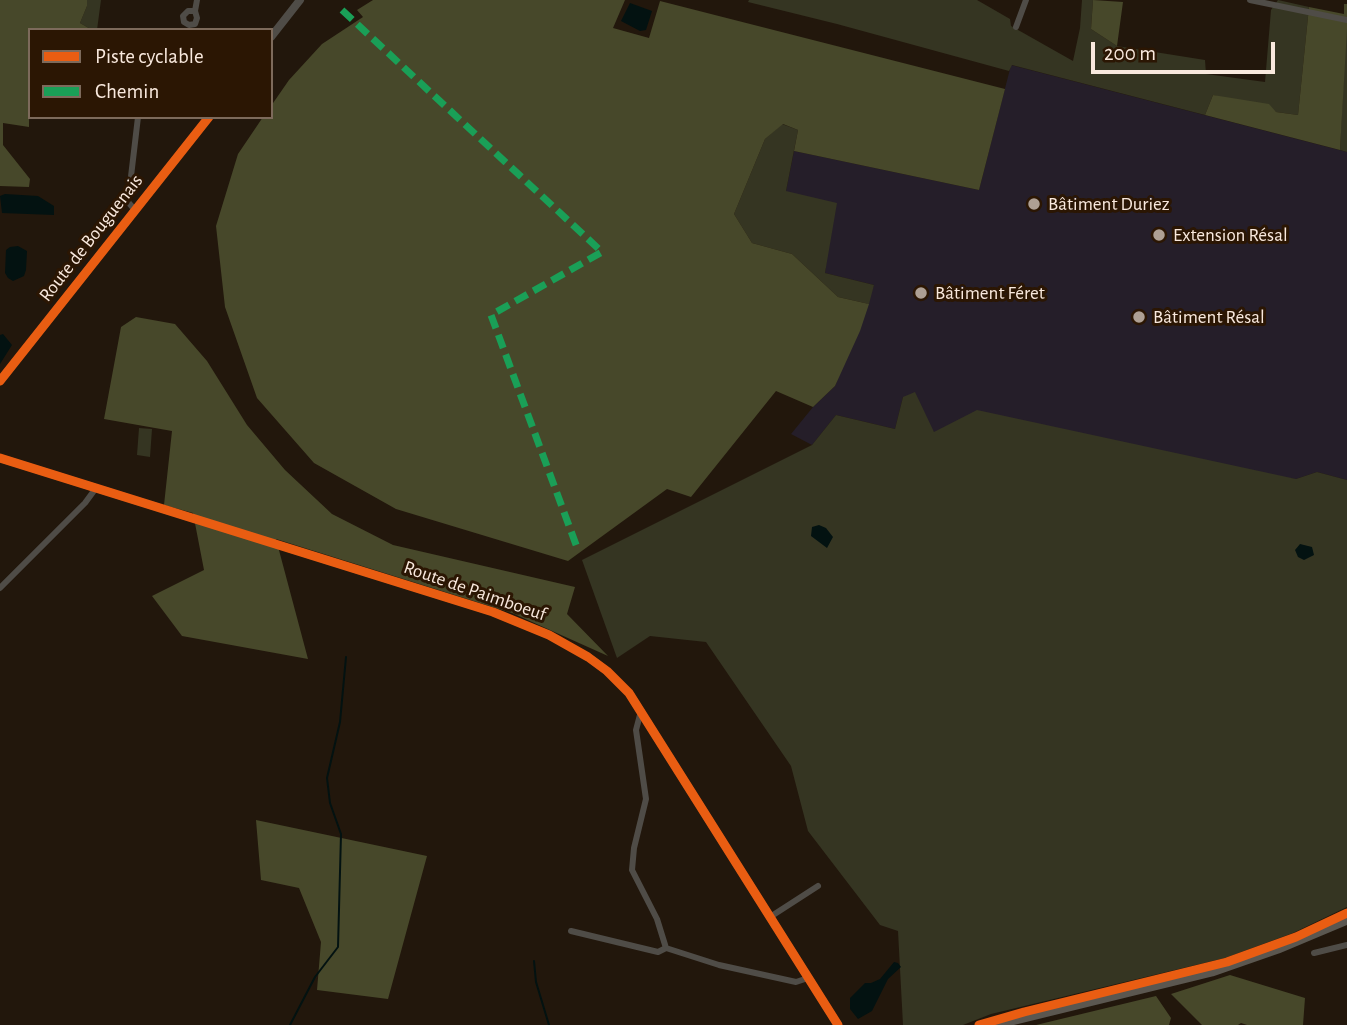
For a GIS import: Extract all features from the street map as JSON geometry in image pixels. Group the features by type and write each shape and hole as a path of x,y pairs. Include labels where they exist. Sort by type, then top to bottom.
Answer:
{"main road":[{"path":"995,1025 1212,972 1288,945 1347,920"}],"street":[{"path":"195,11 197,0"},
{"path":"273,34 300,0"},
{"path":"1016,27 1026,0"},
{"path":"1250,0 1347,20"},
{"path":"135,210 128,202 138,119"},
{"name":"Route de Bouguenais","path":"0,381 207,119"},
{"name":"Route de Paimboeuf","path":"0,458 493,612 549,635 579,651 607,671 629,693 838,1025"},
{"path":"0,588 85,503 96,488"},
{"path":"641,711 636,730 646,799 634,848 632,870 657,919 666,948"},
{"path":"771,917 818,886"},
{"path":"571,931 658,951 666,948 719,965 796,982 808,978"},
{"path":"1314,953 1347,945"}],"shaded area":[{"path":"630,3 652,11 646,30 640,31 621,21"},
{"path":"1011,65 1347,152 1347,480 1317,472 1296,479 934,432 903,397 895,429 836,415 812,445 791,434 835,386 874,285 825,273 827,256 786,191 794,151 979,190"},
{"path":"0,196 38,196 54,206 54,215 2,213"},
{"path":"18,246 27,251 26,270 24,276 13,281 5,273 6,250"},
{"path":"3,334 12,345 0,364 0,335"},
{"path":"819,525 826,528 833,537 827,548 811,536 812,527"},
{"path":"1300,544 1312,547 1314,555 1304,560 1298,557 1295,550"},
{"path":"894,962 901,967 888,979 872,1011 858,1019 850,1009 850,998 865,983 880,979"}],"green space":[{"path":"0,0 87,0 80,23 89,28 28,28 29,127 3,123 3,145 30,179 29,187 0,186"},
{"path":"87,0 101,0 97,28 89,28 80,23"},
{"path":"373,0 625,0 613,28 649,38 660,1 1005,89 979,190 794,151 798,130 783,124 765,139 734,214 752,243 792,254 838,297 869,304 835,386 813,407 776,391 691,497 667,489 568,561 396,509 314,463 257,398 225,307 216,226 238,154 262,119 273,119 273,103 289,80 322,44 363,17 357,10"},
{"path":"977,0 1010,19 1011,26 1073,61 1080,28 1082,0 1093,0 1091,29 1117,46 1205,60 1206,74 1265,82 1271,10 1278,0 1309,7 1298,115 1276,112 1213,95 1205,115 1012,65 1009,71 748,2"},
{"path":"1093,0 1123,2 1117,46 1091,29"},
{"path":"1344,4 1347,4 1347,29 1340,150 1205,115 1213,95 1269,104 1276,112 1298,115 1309,7 1344,14"},
{"path":"1347,29 1347,152 1340,150"},
{"path":"782,124 798,130 786,191 837,203 825,273 874,285 869,304 838,297 792,254 752,243 734,214 765,139"},
{"path":"136,317 175,324 207,361 247,425 285,470 332,514 393,545 575,587 567,614 608,656 512,613 276,539 308,659 182,636 152,596 204,570 193,513 164,505 172,431 104,419 121,327"},
{"path":"915,392 934,432 977,410 1296,479 1317,472 1347,480 1347,907 1293,933 1225,958 991,1014 963,1025 903,1025 898,931 880,925 808,831 791,766 706,642 650,636 617,658 582,560 812,445 836,415 895,429 903,397"},
{"path":"139,428 152,429 150,457 137,455"},
{"path":"256,820 427,856 388,999 317,990 321,942 299,888 261,880"},
{"path":"1230,975 1305,998 1303,1025 1202,1025 1171,994"},
{"path":"1156,996 1171,1018 1169,1025 1036,1025"}],"waterway":[{"path":"290,1025 315,977 338,947 341,834 330,803 327,778 340,722 346,657"},
{"path":"534,961 536,982 549,1025"}],"marked path":[{"path":"342,10 602,252 491,315 578,550"}],"cycle path":[{"path":"0,381 207,119"},
{"path":"0,458 493,612 549,635 588,657 629,693 838,1025"},
{"path":"979,1025 1227,962 1296,937 1347,913"}],"place":[{"name":"Bâtiment Duriez","path":"1034,204"},
{"name":"Extension Résal","path":"1159,235"},
{"name":"Bâtiment Féret","path":"921,293"},
{"name":"Bâtiment Résal","path":"1139,317"}]}
